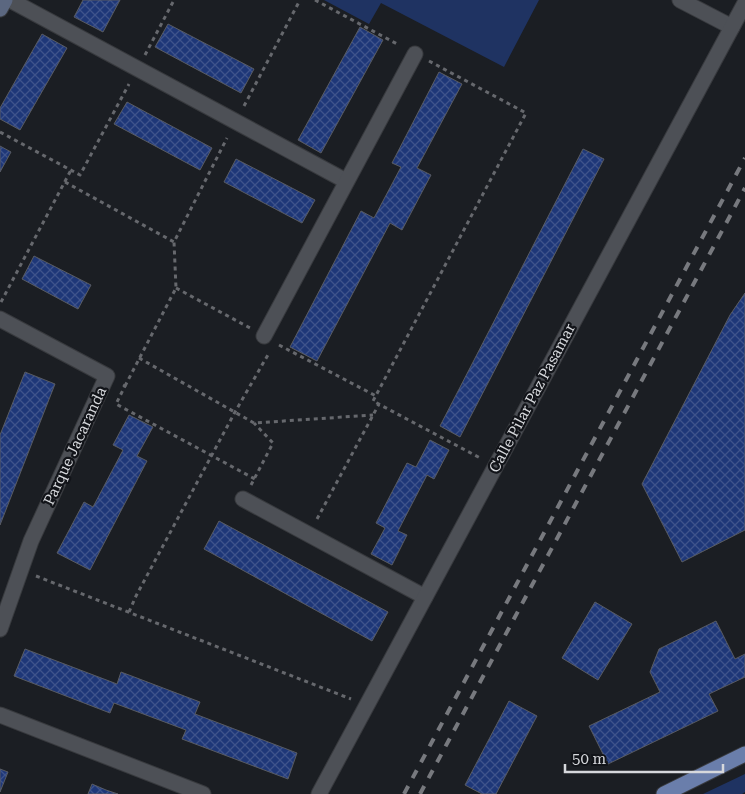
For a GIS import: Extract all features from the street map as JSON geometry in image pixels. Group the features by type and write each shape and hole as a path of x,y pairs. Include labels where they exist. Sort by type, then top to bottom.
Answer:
{"main road":[{"path":"664,794 745,754"}],"street":[{"path":"0,9 6,0"},
{"path":"10,0 346,181"},
{"path":"680,0 732,27"},
{"name":"Calle Pilar Paz Pasamar","path":"319,794 745,3"},
{"path":"264,336 415,54"},
{"name":"Parque Jacaranda","path":"0,319 107,376 31,541 0,629"},
{"path":"243,499 425,597"},
{"path":"0,715 203,794"}],"path":[{"path":"0,132 80,176 174,0"},
{"path":"255,479 116,404 176,288 174,242 300,0"},
{"path":"314,0 526,113 373,401 495,466"},
{"path":"0,305 71,170"},
{"path":"65,182 174,242"},
{"path":"129,612 235,412 271,350"},
{"path":"139,358 254,423 273,443 243,499"},
{"path":"107,376 125,386"},
{"path":"308,535 379,404"},
{"path":"254,423 373,415"},
{"path":"21,570 367,705"}],"shaded area":[{"path":"324,0 539,0 504,67 381,3 369,24"},
{"path":"745,774 745,792 742,794 703,794"}],"building":[{"path":"83,0 120,0 103,32 74,17"},
{"path":"168,24 254,69 241,93 155,47"},
{"path":"360,27 383,40 321,153 298,140"},
{"path":"42,34 67,48 20,130 0,119 0,108"},
{"path":"439,72 462,84 417,168 431,175 402,230 390,223 317,361 290,347 361,211 374,218 401,167 392,163"},
{"path":"127,102 212,148 200,170 114,124"},
{"path":"0,146 11,152 0,172"},
{"path":"583,149 604,159 460,437 440,426"},
{"path":"236,159 315,200 302,223 224,182"},
{"path":"34,256 91,285 78,309 22,279"},
{"path":"745,293 745,530 682,562 642,484 730,315"},
{"path":"25,372 55,384 0,525 0,435"},
{"path":"129,415 153,427 137,456 147,461 90,570 57,553 84,502 93,507 123,450 113,445"},
{"path":"430,440 449,450 434,479 427,475 398,531 407,535 392,565 371,554 385,528 376,523 407,463 416,467"},
{"path":"219,521 388,612 372,641 204,549"},
{"path":"595,602 632,624 598,680 562,658"},
{"path":"716,621 735,659 745,654 745,677 709,694 718,711 608,764 589,726 660,692 650,672 659,649"},
{"path":"25,649 117,684 121,672 200,702 195,714 297,753 288,779 182,739 186,730 114,703 110,713 14,676"},
{"path":"509,701 537,716 496,794 482,794 465,785"},
{"path":"0,769 8,772 0,792"},
{"path":"92,784 106,790 118,794 88,794"}],"railway":[{"path":"404,794 745,158"},
{"path":"420,794 745,188"}]}
